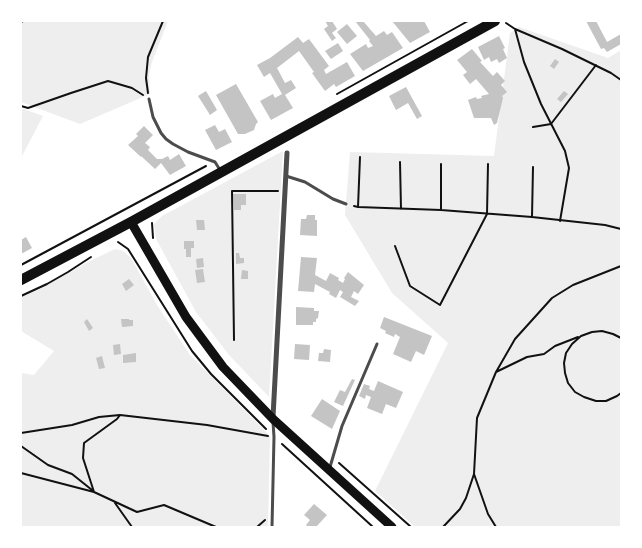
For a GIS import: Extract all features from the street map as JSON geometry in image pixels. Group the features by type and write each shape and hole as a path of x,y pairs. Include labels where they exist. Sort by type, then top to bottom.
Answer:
{"main road":[{"path":"21,280 222,173 495,21"},
{"path":"132,222 186,317 223,367 273,419 392,527"}],"street":[{"path":"273,419 287,153"}],"lane":[{"path":"149,99 153,117 166,140 188,152 215,162 222,173"},
{"path":"286,176 305,182 333,199 346,204"},
{"path":"328,470 342,426 377,344"},
{"path":"272,527 273,419"}],"path":[{"path":"149,99 146,68 148,57 163,21"},
{"path":"334,96 468,21"},
{"path":"506,23 515,29 611,73 621,80"},
{"path":"515,29 524,62 551,124 565,150 569,168 560,221"},
{"path":"533,127 551,124 596,66"},
{"path":"21,106 28,108 108,81 132,88 149,99"},
{"path":"358,207 360,157"},
{"path":"21,265 215,162"},
{"path":"400,162 401,209"},
{"path":"441,164 441,210"},
{"path":"394,246 410,286 440,305 487,214 488,164"},
{"path":"532,217 533,166"},
{"path":"234,340 232,191 285,190"},
{"path":"346,204 358,207 441,210 532,217 605,225 621,229"},
{"path":"21,296 47,284 91,257"},
{"path":"444,527 460,509 466,498 474,474 477,418 496,372 514,339 552,298 573,286 621,266"},
{"path":"496,372 527,358 544,354 555,346 592,332 602,330 621,338"},
{"path":"580,337 566,353 564,363 568,383 575,392 584,398 596,401 606,401 621,393"},
{"path":"21,433 72,425 99,417 120,415 208,425 274,437"},
{"path":"94,492 83,458 84,443 120,415"},
{"path":"21,446 48,464 72,474 94,492"},
{"path":"21,473 94,492 137,512 164,505 216,527"},
{"path":"474,474 488,514 496,527"},
{"path":"113,501 132,527"}],"shaded area":[{"path":"21,21 168,21 152,62 149,75 150,94 80,124 21,102"},
{"path":"519,27 608,58 621,50 621,527 415,527 375,491 448,343 392,293 345,215 350,152 494,156 510,33"},
{"path":"21,108 43,116 21,158"},
{"path":"283,151 269,397 229,355 196,312 156,239 154,224 162,216"},
{"path":"115,249 123,251 131,258 157,305 190,355 270,436 268,527 21,527 21,373 34,375 54,351 21,331 21,297 40,289"}],"building":[{"path":"325,21 332,21 337,29 332,33 336,38 332,41 324,29 328,26"},
{"path":"355,21 363,21 376,36 384,31 387,35 392,32 403,48 363,71 350,54 366,44 368,48 373,46"},
{"path":"392,21 424,21 430,32 410,43"},
{"path":"586,21 596,21 607,42 621,34 621,44 607,52 604,48 601,49"},
{"path":"347,24 357,36 347,44 337,32"},
{"path":"499,36 505,48 503,49 507,58 499,63 497,59 491,62 489,57 484,60 478,47"},
{"path":"298,37 303,43 309,39 329,66 324,70 326,74 347,62 355,76 336,87 334,84 325,91 299,51 277,68 285,83 291,80 296,88 285,95 293,108 271,120 260,101 273,94 275,98 282,94 270,73 264,77 257,65 270,58"},
{"path":"338,43 343,51 331,59 325,51"},
{"path":"472,49 482,61 480,62 493,76 497,72 505,81 501,85 507,92 502,96 497,123 494,125 491,118 474,118 468,100 476,97 477,99 482,98 481,96 489,94 476,79 470,84 463,75 467,72 457,60"},
{"path":"555,59 559,62 554,69 550,66"},
{"path":"236,84 258,122 254,130 245,134 238,134 216,95"},
{"path":"406,87 422,116 417,119 408,103 396,110 389,96"},
{"path":"206,91 217,110 210,115 198,96"},
{"path":"564,91 568,94 561,102 557,99"},
{"path":"215,125 219,132 225,129 232,142 216,150 205,130"},
{"path":"144,126 153,135 145,143 150,147 148,150 157,159 168,156 170,160 179,154 186,166 170,175 161,163 155,169 128,145 138,136 136,134"},
{"path":"233,194 246,194 246,205 241,205 241,210 234,210"},
{"path":"307,215 315,215 315,220 317,220 317,236 300,235 301,219 306,219"},
{"path":"196,220 204,220 205,230 197,230"},
{"path":"26,237 32,248 21,254 21,240"},
{"path":"184,241 194,241 194,248 191,248 191,257 186,257"},
{"path":"236,253 239,253 240,258 244,258 244,263 236,264"},
{"path":"301,257 317,258 315,275 326,281 330,273 339,278 338,280 343,283 348,272 364,285 358,294 354,291 351,297 359,301 355,306 340,297 343,292 340,290 336,298 329,294 330,292 315,284 314,292 298,291"},
{"path":"203,258 204,267 197,268 196,259"},
{"path":"203,269 205,282 197,283 195,270"},
{"path":"242,270 248,271 248,279 241,279"},
{"path":"129,279 134,285 126,291 122,284"},
{"path":"296,307 314,308 314,311 319,311 316,322 313,322 313,325 296,325"},
{"path":"384,317 432,336 424,355 416,351 411,362 393,354 400,337 395,334 394,337 385,333 386,331 380,328"},
{"path":"87,319 93,328 89,331 84,322"},
{"path":"121,319 133,320 133,326 122,327"},
{"path":"120,344 121,354 114,355 113,345"},
{"path":"295,344 310,345 309,360 294,359"},
{"path":"324,349 331,350 330,362 318,361 319,353 323,353"},
{"path":"136,353 136,362 123,363 123,355"},
{"path":"102,356 105,368 99,369 96,358"},
{"path":"352,379 355,380 343,406 334,402 340,390 345,392"},
{"path":"378,381 403,392 396,408 386,404 382,414 367,408 371,397 366,395 365,399 359,396 364,384 370,386 369,389 374,391"},
{"path":"322,399 340,411 332,429 311,416"},
{"path":"314,504 327,515 316,527 308,527 306,525 310,520 304,515"}]}
